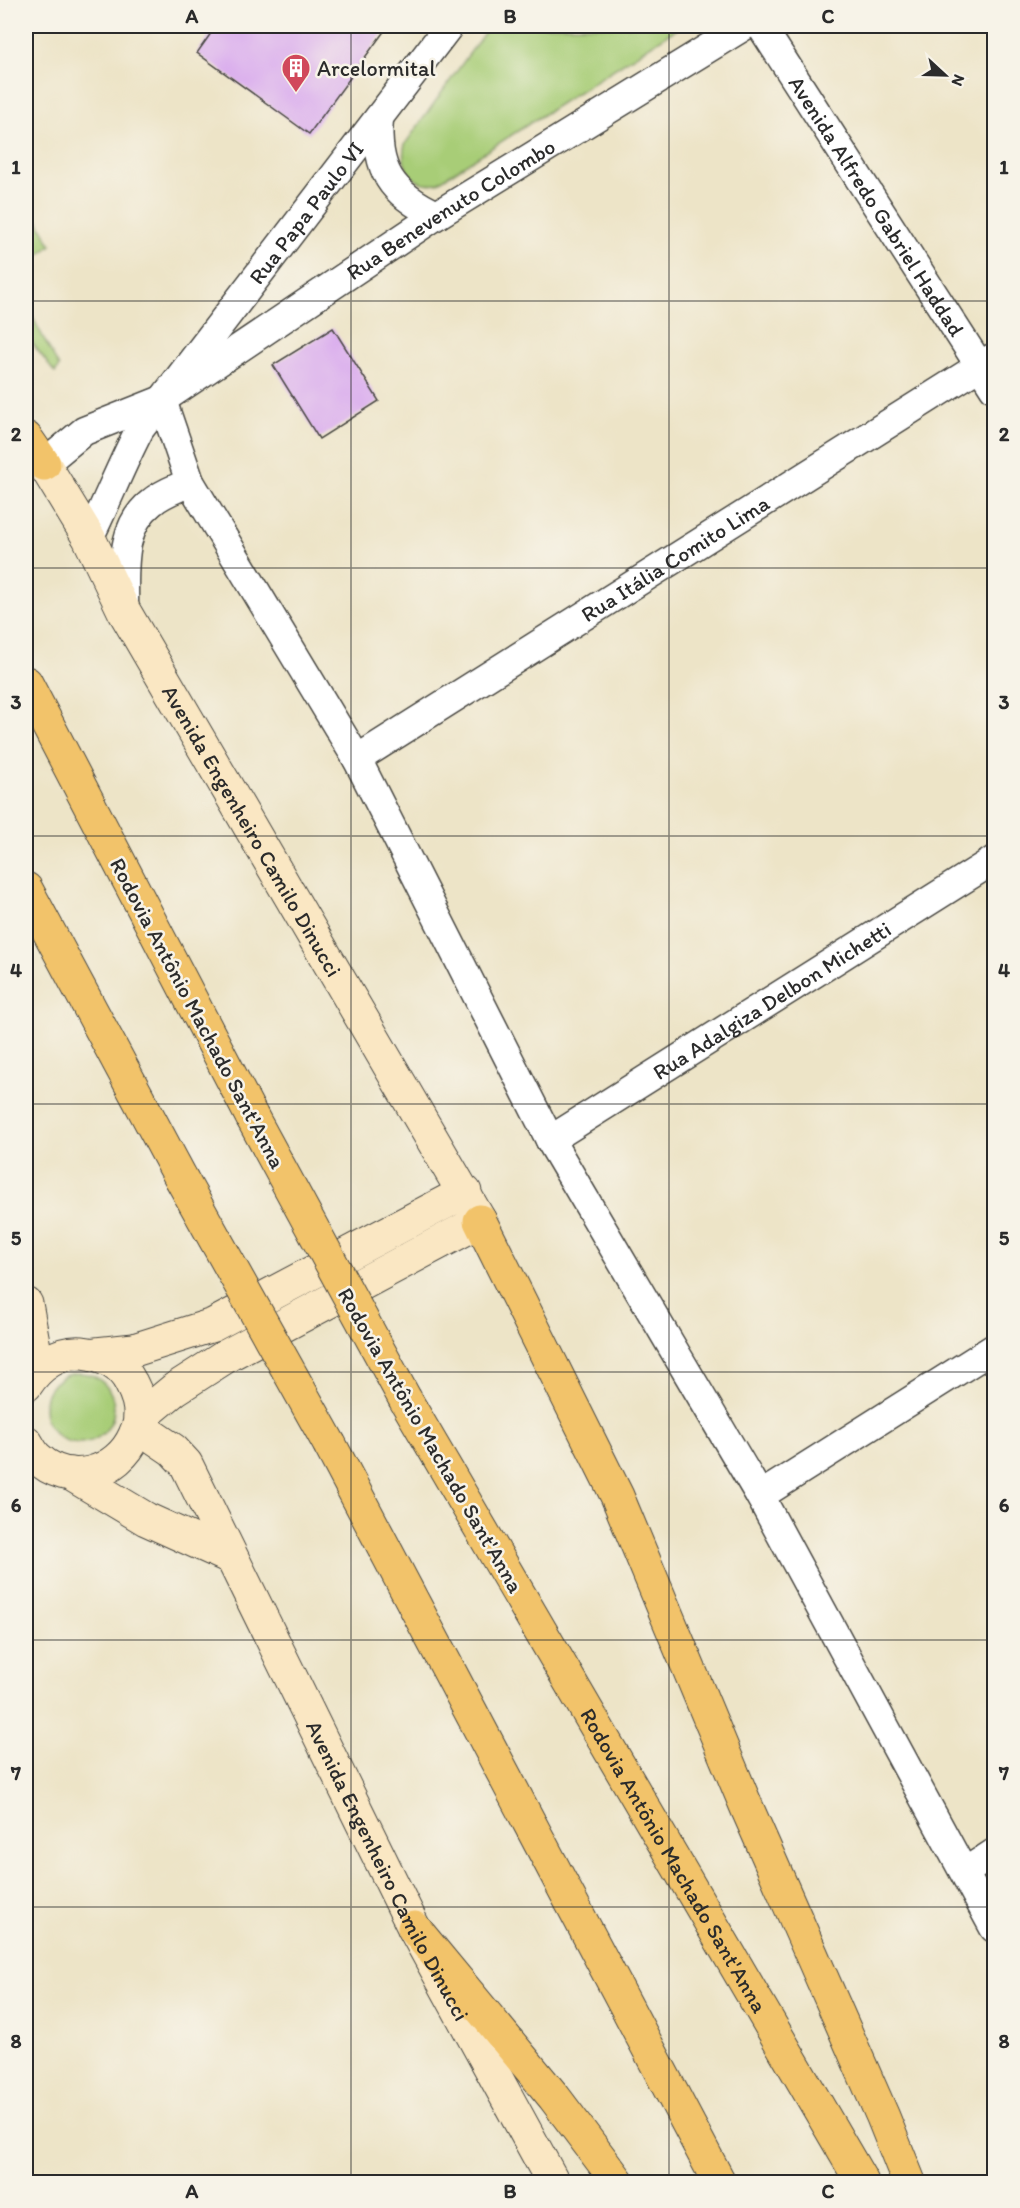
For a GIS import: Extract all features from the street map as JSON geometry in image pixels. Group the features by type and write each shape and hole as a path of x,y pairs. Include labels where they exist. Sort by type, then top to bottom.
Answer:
{"highway":[{"path":"26,438 44,464"},
{"name":"Rodovia Antônio Machado Sant'Anna","path":"26,683 252,1117 405,1399 862,2182"},
{"path":"26,889 181,1178 330,1445 719,2182"},
{"path":"480,1221 617,1496 747,1808 883,2117 909,2182"},
{"path":"414,1928 554,2097 618,2182"}],"street":[{"name":"Rua Papa Paulo VI","path":"162,400 449,26"},
{"name":"Rua Benevenuto Colombo","path":"44,464 84,430 162,400 437,215 744,26"},
{"name":"Avenida Alfredo Gabriel Haddad","path":"761,26 990,370"},
{"path":"379,118 377,143 384,167 396,188 415,204 437,215"},
{"name":"Rua Itália Comito Lima","path":"357,759 990,370"},
{"path":"162,400 189,482 357,759 550,1140 760,1496 994,1928"},
{"name":"Rua Benevenuto Colombo","path":"89,538 140,429 162,400"},
{"name":"Avenida Engenheiro Camilo Dinucci","path":"44,464 89,538 124,611 480,1221"},
{"path":"124,611 125,556 128,535 137,516 152,501 189,482"},
{"name":"Rua Adalgiza Delbon Michetti","path":"550,1140 994,860"},
{"path":"29,1381 56,1358 65,1355 134,1350 213,1325 465,1192"},
{"path":"50,1474 94,1473 114,1464 130,1447 140,1422 175,1389 228,1355 480,1221"},
{"path":"26,1304 29,1381"},
{"path":"760,1496 994,1348"},
{"path":"96,1354 115,1363 129,1378 138,1397 140,1422"},
{"name":"Avenida Engenheiro Camilo Dinucci","path":"140,1422 186,1464 414,1928 553,2182"},
{"path":"26,1442 50,1474 230,1557"},
{"path":"964,1872 994,1853"}],"green space":[{"path":"489,26 681,26 437,183 421,182 410,174 406,167 405,144"},
{"path":"26,199 51,245 26,266"},
{"path":"26,305 59,367 55,373 26,335"},
{"path":"79,1373 98,1379 108,1389 114,1408 108,1427 98,1437 79,1443 60,1437 50,1427 44,1408 50,1389 60,1379"}],"building":[{"name":"Arcelormital","path":"216,26 388,26 309,134 197,53"},
{"path":"333,328 379,401 319,439 273,365"}],"place":[{"name":"Arcelormital","path":"296,94"}]}
